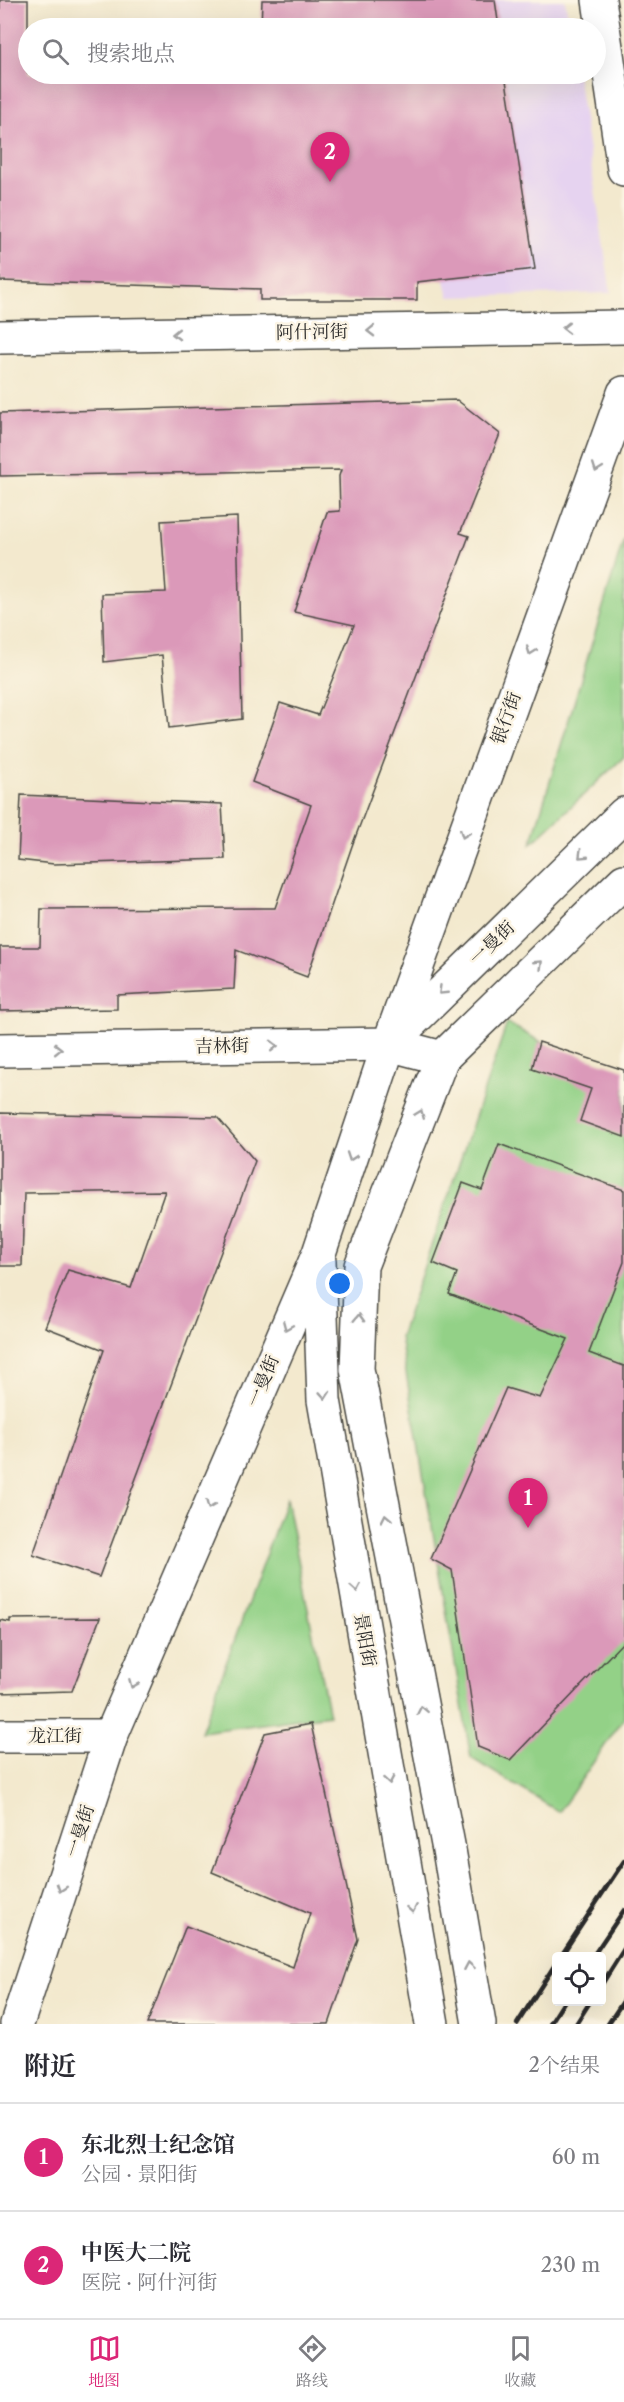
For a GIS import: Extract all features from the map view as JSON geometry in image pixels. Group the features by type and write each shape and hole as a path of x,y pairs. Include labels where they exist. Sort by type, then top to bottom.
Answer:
{"main road":[{"path":"598,0 601,18"},
{"path":"606,52 624,168"},
{"name":"阿什河街","path":"0,337 624,327"},
{"name":"银行街","path":"389,1044 624,393"},
{"name":"一曼街","path":"17,2024 111,1736 319,1253 389,1044 624,814"},
{"path":"479,2024 449,1850 357,1369 361,1266 442,1058 624,881"},
{"name":"吉林街","path":"0,1050 389,1044 442,1058"},
{"name":"景阳街","path":"319,1253 324,1400 432,2024"},
{"name":"龙江街","path":"0,1736 111,1736"}],"shaded area":[{"path":"376,0 565,0 568,18 380,18"},
{"path":"396,84 579,84 611,293 449,297"}],"green space":[{"path":"624,538 624,757 531,844"},
{"path":"507,1023 624,1088 624,1718 559,1812 471,1758 400,1337"},
{"path":"286,1499 329,1715 201,1732"}],"building":[{"path":"0,0 28,0 28,18 18,18 18,84 507,84 535,269 417,282 417,300 260,300 260,289 0,281"},
{"path":"262,0 495,0 498,18 261,18"},
{"path":"457,400 500,434 460,533 469,536 352,846 307,977 236,950 234,989 117,995 117,1009 0,1011 0,947 40,947 41,909 275,908 311,805 252,782 280,703 318,715 354,625 294,612 327,512 340,511 339,476 341,470 0,476 0,413"},
{"path":"237,517 242,719 169,728 162,655 104,662 102,594 166,592 161,521"},
{"path":"21,795 222,804 225,859 54,864 18,860"},
{"path":"539,1042 624,1070 624,1137 580,1121 591,1089 532,1069"},
{"path":"0,1113 217,1117 255,1161 99,1577 33,1555 104,1350 45,1327 68,1270 131,1288 165,1191 24,1193 22,1266 0,1266"},
{"path":"499,1144 624,1190 624,1262 589,1353 624,1366 624,1641 510,1760 478,1747 452,1570 431,1559 506,1388 540,1398 568,1339 449,1294 457,1273 433,1263 463,1183 482,1190"},
{"path":"100,1618 72,1691 0,1693 0,1620 10,1622 10,1619"},
{"path":"311,1724 358,1939 329,2024 147,2024 186,1926 293,1967 310,1913 212,1872 265,1733"}],"railway":[{"path":"564,1952 624,1861"},
{"path":"596,1952 624,1910"},
{"path":"606,1978 624,1949"},
{"path":"517,2024 552,1969"},
{"path":"608,2024 624,2000"},
{"path":"550,2024 561,2006"},
{"path":"576,2024 587,2006"}],"place":[{"name":"中医大二院","path":"330,182"},
{"name":"东北烈士纪念馆","path":"528,1528"}]}
